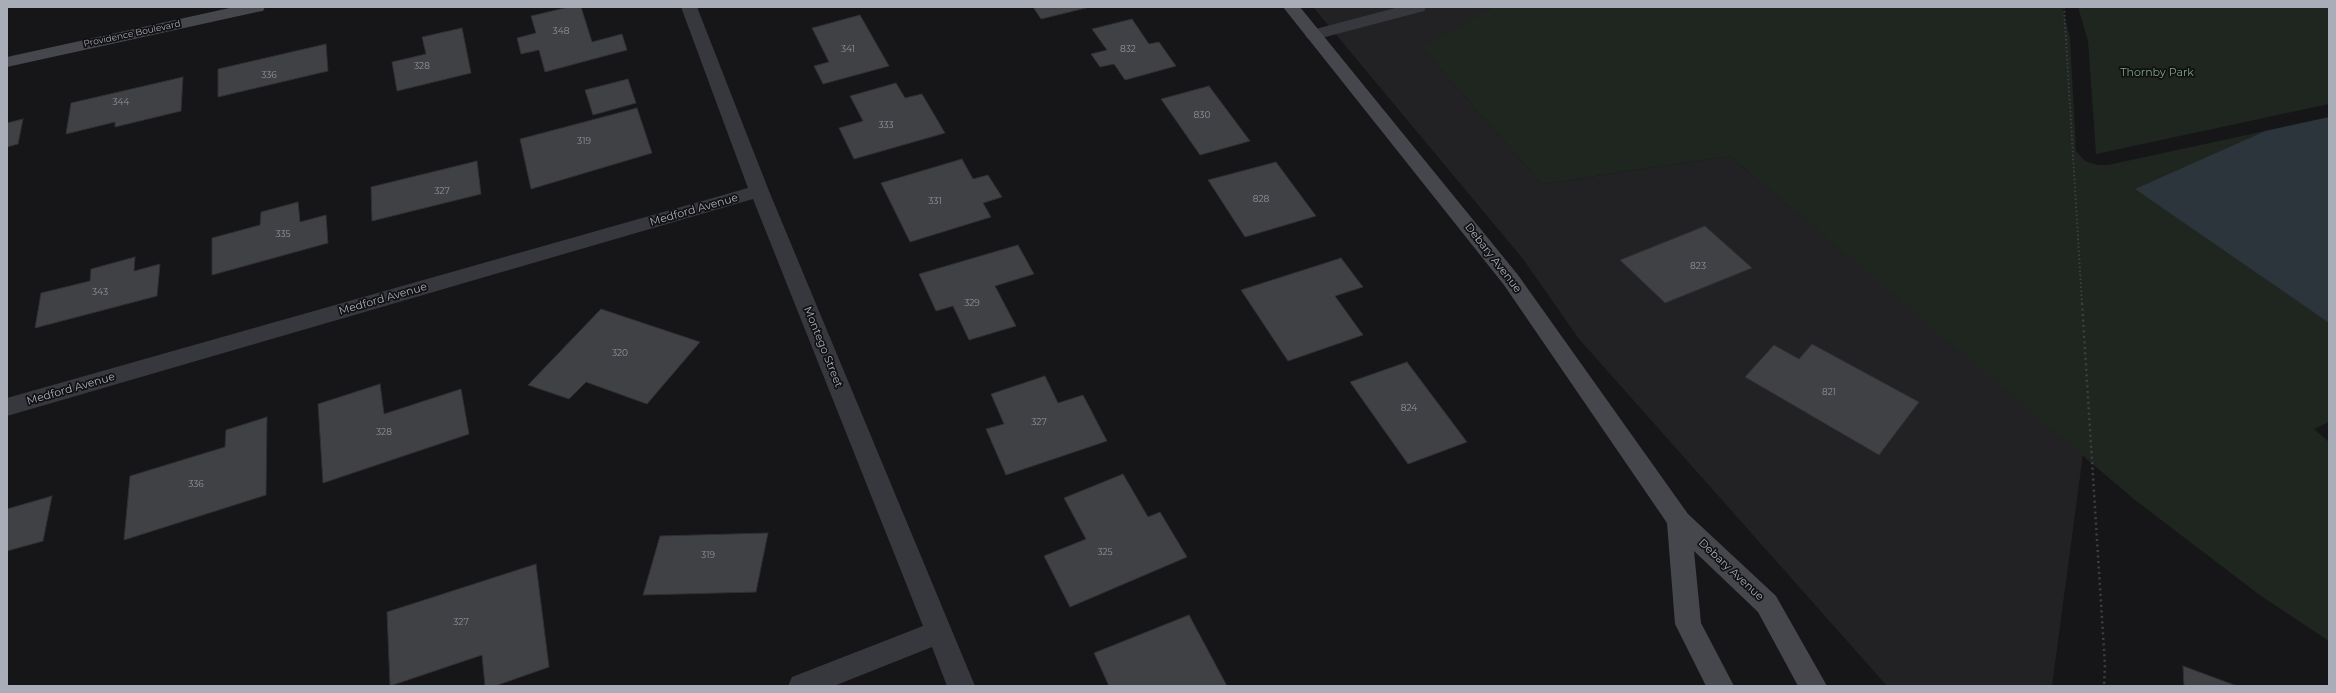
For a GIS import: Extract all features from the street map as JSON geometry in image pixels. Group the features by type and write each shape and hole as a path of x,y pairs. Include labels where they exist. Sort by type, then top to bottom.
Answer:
{"main road":[{"name":"Providence Boulevard","path":"7,62 257,7"},
{"name":"Debary Avenue","path":"1291,7 1511,280 1679,521 1767,604 1814,686"},
{"name":"Debary Avenue","path":"1679,521 1688,624 1720,686"}],"street":[{"name":"Montego Street","path":"689,7 759,192 961,686"},
{"path":"1314,35 1418,7"},
{"name":"Medford Avenue","path":"7,407 759,192"},
{"path":"802,686 939,632"}],"path":[{"path":"2064,7 2105,666 2104,686"}],"shaded area":[{"path":"1313,7 1492,7 1423,49 1542,184 1730,156 2083,454 2052,686 1887,686 1579,339 1523,259"},
{"path":"2329,117 2329,323 2135,189 2265,131"}],"green space":[{"path":"1492,7 2062,7 2070,38 2076,151 2085,161 2097,165 2108,165 2265,131 2136,189 2329,323 2329,422 2314,429 2329,442 2329,641 2261,596 2135,500 1730,156 1542,184 1422,48"},
{"name":"Thornby Park","path":"2078,7 2329,7 2329,104 2096,154 2088,41"}],"building":[{"path":"569,7 581,7 592,42 622,34 627,50 545,72 539,50 521,54 517,38 536,33 531,16"},
{"path":"1033,7 1090,7 1041,19"},
{"path":"860,15 889,66 823,84 814,66 829,62 812,28"},
{"path":"1132,19 1149,44 1159,42 1176,66 1125,80 1114,64 1100,67 1091,54 1107,50 1092,29"},
{"path":"462,28 471,73 397,91 392,62 426,54 422,37"},
{"path":"326,44 328,71 218,97 218,69"},
{"path":"183,77 181,111 115,127 115,122 66,134 71,103"},
{"path":"628,79 636,103 593,115 585,90"},
{"path":"896,83 905,98 922,94 945,133 854,159 839,128 863,121 850,96"},
{"path":"1209,86 1250,141 1200,155 1161,99"},
{"path":"637,108 652,153 531,189 520,139"},
{"path":"23,119 18,144 7,147 7,123"},
{"path":"962,159 973,179 988,175 1002,197 983,203 991,217 910,242 881,183"},
{"path":"477,161 481,194 372,221 371,187"},
{"path":"1276,162 1316,216 1245,237 1208,180"},
{"path":"298,202 300,222 326,215 328,243 212,275 212,238 260,225 261,212"},
{"path":"1705,226 1752,268 1665,303 1620,260"},
{"path":"1018,245 1034,274 995,286 1016,326 969,340 953,306 936,311 919,274"},
{"path":"135,257 134,271 160,264 157,296 35,328 41,293 90,281 91,269"},
{"path":"1341,258 1363,287 1335,296 1363,335 1288,361 1241,290"},
{"path":"601,309 700,342 647,404 586,382 569,399 528,385"},
{"path":"1812,344 1919,402 1879,455 1745,377 1774,345 1799,359"},
{"path":"1407,362 1467,442 1408,464 1350,382"},
{"path":"1045,376 1058,403 1083,395 1107,441 1006,475 986,429 1004,424 991,394"},
{"path":"380,384 384,414 461,389 469,434 323,483 318,404"},
{"path":"267,417 266,495 124,540 130,476 225,447 226,430"},
{"path":"1123,474 1148,517 1160,512 1187,557 1070,607 1044,556 1086,539 1064,498"},
{"path":"52,496 43,541 7,551 7,509"},
{"path":"768,533 756,592 643,595 660,536"},
{"path":"536,564 549,667 495,686 485,686 482,655 390,686 387,612"},
{"path":"1189,615 1227,686 1109,686 1094,653"},
{"path":"2183,666 2237,686 2184,686"}]}
